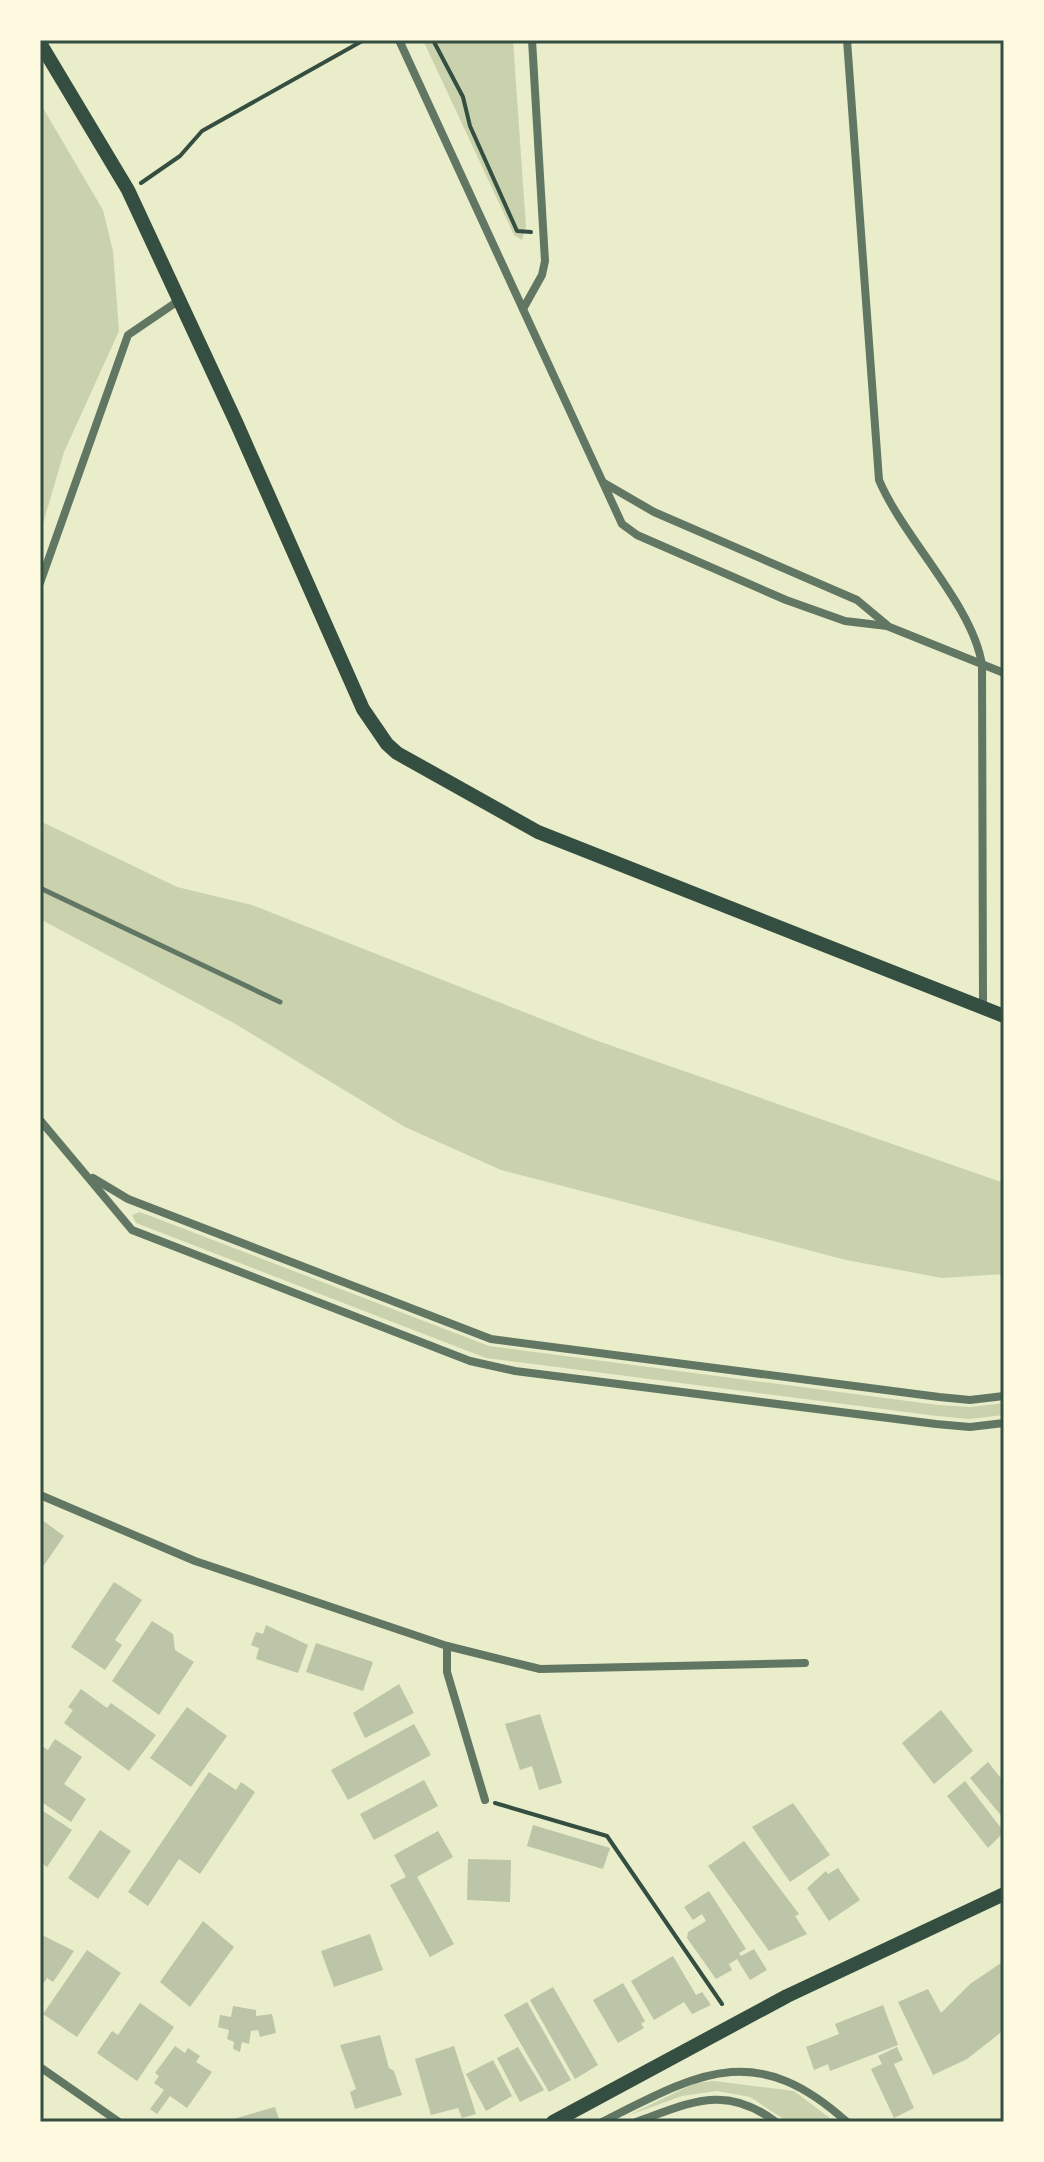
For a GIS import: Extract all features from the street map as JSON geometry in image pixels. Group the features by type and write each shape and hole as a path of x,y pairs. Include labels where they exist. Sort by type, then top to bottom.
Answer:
{"main road":[{"path":"40,43 128,190 181,299 363,709 387,744 419,767 538,832 1004,1016"},
{"path":"560,2121 761,2009 1004,1894"}],"street":[{"path":"399,40 619,519 637,535 826,615 887,626 1004,673"},
{"path":"523,309 544,271 546,231 532,40"},
{"path":"847,40 879,480 896,516 970,628 982,665 983,1008"},
{"path":"40,583 128,335 181,299"},
{"path":"603,483 654,512 857,600 887,626"},
{"path":"40,1120 132,1230 484,1365 936,1424 970,1427 1004,1423"},
{"path":"89,1176 128,1199 491,1339 939,1397 970,1400 1004,1396"},
{"path":"40,1495 195,1561 447,1646 540,1669 805,1663"},
{"path":"447,1646 447,1672 485,1800"},
{"path":"40,2067 119,2122"},
{"path":"602,2122 692,2078 730,2072 797,2084 847,2122"},
{"path":"636,2122 695,2102 721,2098 745,2102 776,2122"}],"lane":[{"path":"40,888 280,1002"}],"path":[{"path":"128,190 180,156 202,131 364,40"},
{"path":"433,40 463,97 470,126 517,231 546,231"},
{"path":"485,1800 607,1836 722,2004"}],"green space":[{"path":"423,40 513,40 526,227 522,240 514,235"},
{"path":"40,103 103,210 113,251 119,331 64,452 40,534"},
{"path":"40,821 177,887 252,905 595,1040 1004,1183 1004,1274 942,1278 846,1260 501,1170 405,1127 232,1022 40,919"},
{"path":"140,1212 489,1346 938,1405 970,1407 1004,1403 1004,1415 970,1419 937,1416 486,1358 136,1223 132,1215"},
{"path":"714,2081 794,2091 835,2122 788,2122 750,2097 717,2091 682,2096 627,2116 695,2083"}],"building":[{"path":"42,1520 64,1536 40,1571 40,1523"},
{"path":"114,1582 142,1600 115,1640 122,1645 105,1670 71,1647"},
{"path":"152,1621 173,1634 175,1650 194,1662 159,1715 112,1681"},
{"path":"266,1625 308,1645 298,1673 256,1659 259,1648 251,1645 256,1632 263,1634"},
{"path":"316,1643 373,1662 363,1691 306,1672"},
{"path":"399,1684 414,1713 365,1738 353,1713"},
{"path":"81,1689 107,1708 111,1703 156,1735 129,1771 64,1723 73,1710 68,1707"},
{"path":"187,1707 227,1736 191,1787 150,1758"},
{"path":"941,1710 973,1751 934,1784 902,1743"},
{"path":"540,1714 562,1783 539,1790 532,1766 520,1770 505,1724"},
{"path":"414,1724 431,1755 348,1800 331,1770"},
{"path":"55,1739 82,1757 64,1784 86,1799 71,1822 40,1801 40,1745 48,1750"},
{"path":"988,1762 1004,1782 1004,1819 970,1778"},
{"path":"209,1772 236,1790 241,1782 255,1792 200,1874 179,1859 148,1906 128,1892"},
{"path":"424,1780 438,1806 374,1840 360,1814"},
{"path":"965,1781 1004,1832 988,1848 947,1796"},
{"path":"793,1803 830,1855 790,1882 752,1827"},
{"path":"40,1809 72,1830 47,1867 40,1862"},
{"path":"533,1825 610,1848 603,1869 527,1846"},
{"path":"100,1830 131,1851 98,1899 68,1878"},
{"path":"438,1831 453,1857 417,1877 454,1944 430,1957 390,1885 406,1877 394,1855"},
{"path":"744,1841 799,1914 795,1916 807,1934 769,1951 708,1866"},
{"path":"468,1859 511,1860 510,1902 467,1900"},
{"path":"838,1868 860,1900 829,1921 807,1888 826,1871 828,1874"},
{"path":"709,1891 746,1949 739,1953 741,1956 754,1949 767,1970 750,1980 737,1959 729,1964 732,1970 716,1979 687,1938 688,1932 706,1921 702,1914 693,1920 684,1907"},
{"path":"203,1921 234,1947 190,2007 160,1982"},
{"path":"40,1934 74,1951 53,1982 47,1978 40,1988"},
{"path":"370,1934 383,1970 334,1987 321,1951"},
{"path":"87,1950 121,1973 77,2037 43,2014"},
{"path":"673,1956 696,1995 702,1992 711,2005 692,2014 684,2002 654,2020 631,1981"},
{"path":"1004,1961 1004,2030 967,2059 933,2075 898,2002 928,1989 941,2013 970,1984"},
{"path":"623,1983 645,2021 641,2024 644,2028 618,2043 593,2000"},
{"path":"553,1987 598,2065 575,2079 530,2000"},
{"path":"527,2002 571,2080 549,2092 504,2015"},
{"path":"140,2003 174,2027 137,2081 97,2053 112,2031 118,2035"},
{"path":"883,2005 898,2045 830,2071 828,2064 814,2070 806,2047 839,2034 835,2024"},
{"path":"233,2006 256,2010 256,2016 272,2014 276,2033 260,2037 258,2030 251,2031 249,2044 242,2042 240,2052 233,2049 234,2042 227,2039 229,2030 218,2027 220,2015 231,2017"},
{"path":"380,2035 389,2068 394,2071 402,2095 355,2109 350,2092 356,2089 340,2045"},
{"path":"175,2046 185,2053 188,2048 200,2056 196,2062 212,2072 187,2108 170,2096 157,2114 150,2109 164,2090 154,2083 159,2076 155,2073"},
{"path":"454,2046 476,2114 462,2118 458,2108 431,2115 415,2059"},
{"path":"518,2047 544,2090 520,2102 497,2058"},
{"path":"897,2047 903,2060 894,2064 914,2108 894,2118 871,2069 882,2064 878,2056"},
{"path":"493,2060 512,2096 486,2111 466,2074"},
{"path":"275,2107 280,2122 233,2119"}]}
